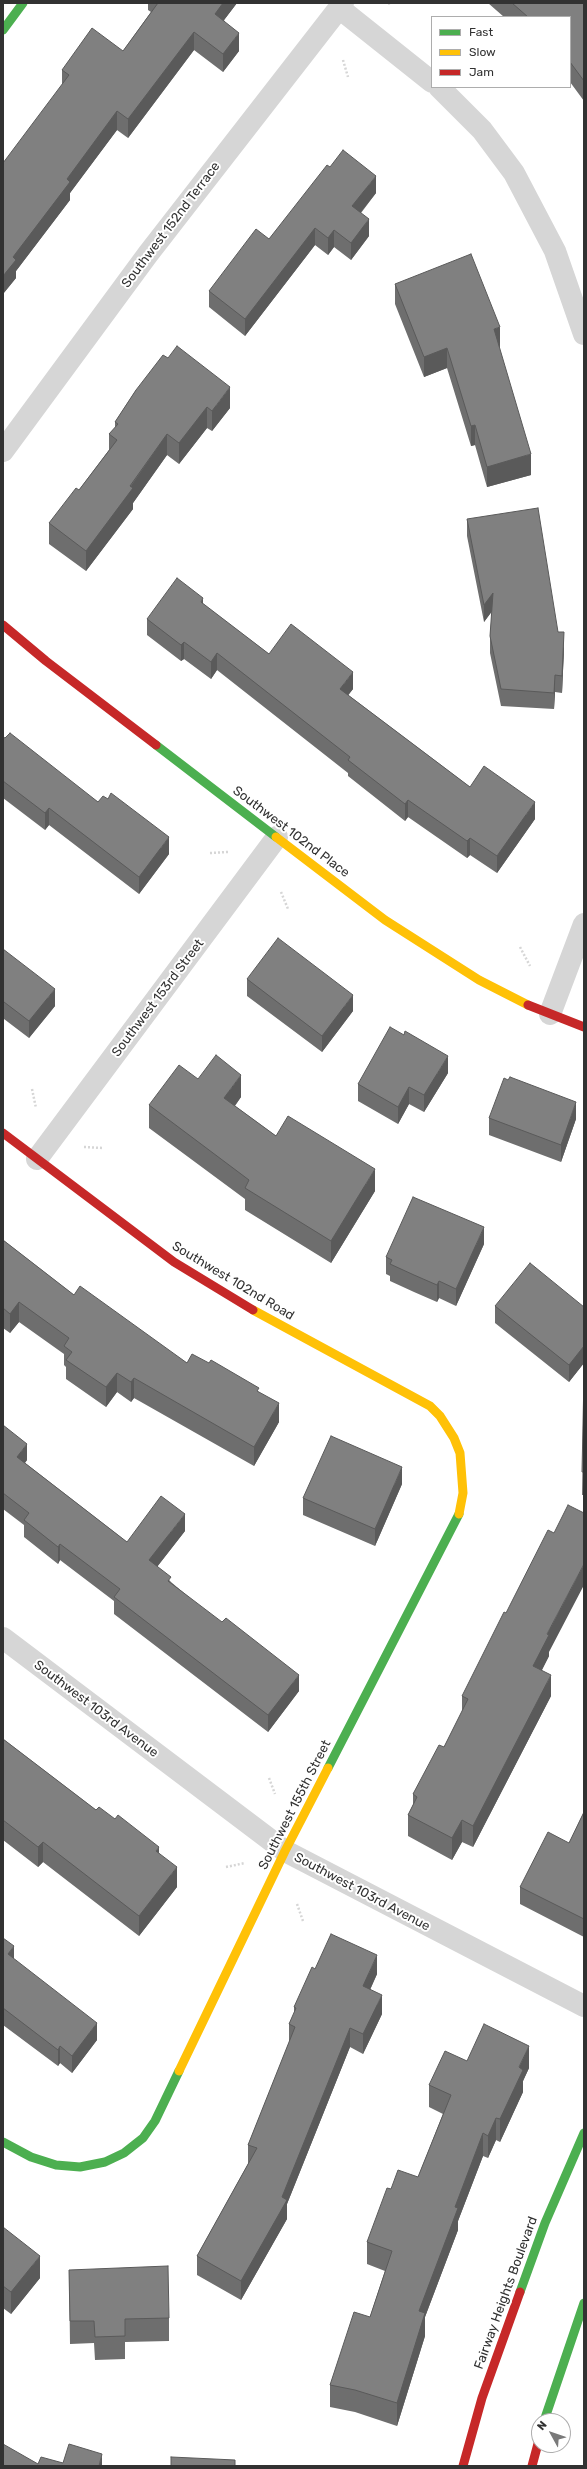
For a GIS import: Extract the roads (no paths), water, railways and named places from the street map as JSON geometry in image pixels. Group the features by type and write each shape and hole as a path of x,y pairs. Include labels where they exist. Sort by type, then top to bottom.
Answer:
{"street":[{"path":"3,30 23,3"},
{"path":"341,5 431,81"},
{"name":"Southwest 152nd Terrace","path":"3,451 148,254 341,5"},
{"path":"440,88 482,130 514,173 555,251 584,334"},
{"name":"Southwest 102nd Place","path":"3,625 46,661 386,920 433,953 491,987 550,1014 584,1027"},
{"name":"Southwest 153rd Street","path":"37,1159 277,837"},
{"path":"550,1014 584,924"},
{"name":"Southwest 102nd Road","path":"3,1133 174,1262 245,1306 419,1398 440,1416 454,1438"},
{"name":"Southwest 155th Street","path":"3,2142 31,2158 56,2165 80,2167 105,2162 124,2153 137,2143 155,2121 285,1852 458,1518 463,1493 463,1471 454,1438"},
{"name":"Southwest 103rd Avenue","path":"3,1638 285,1852 584,2006"},
{"name":"Fairway Heights Boulevard","path":"463,2466 482,2398 500,2346 545,2223 584,2133"},
{"path":"547,2413 584,2303"},
{"path":"532,2466 536,2453"}]}
